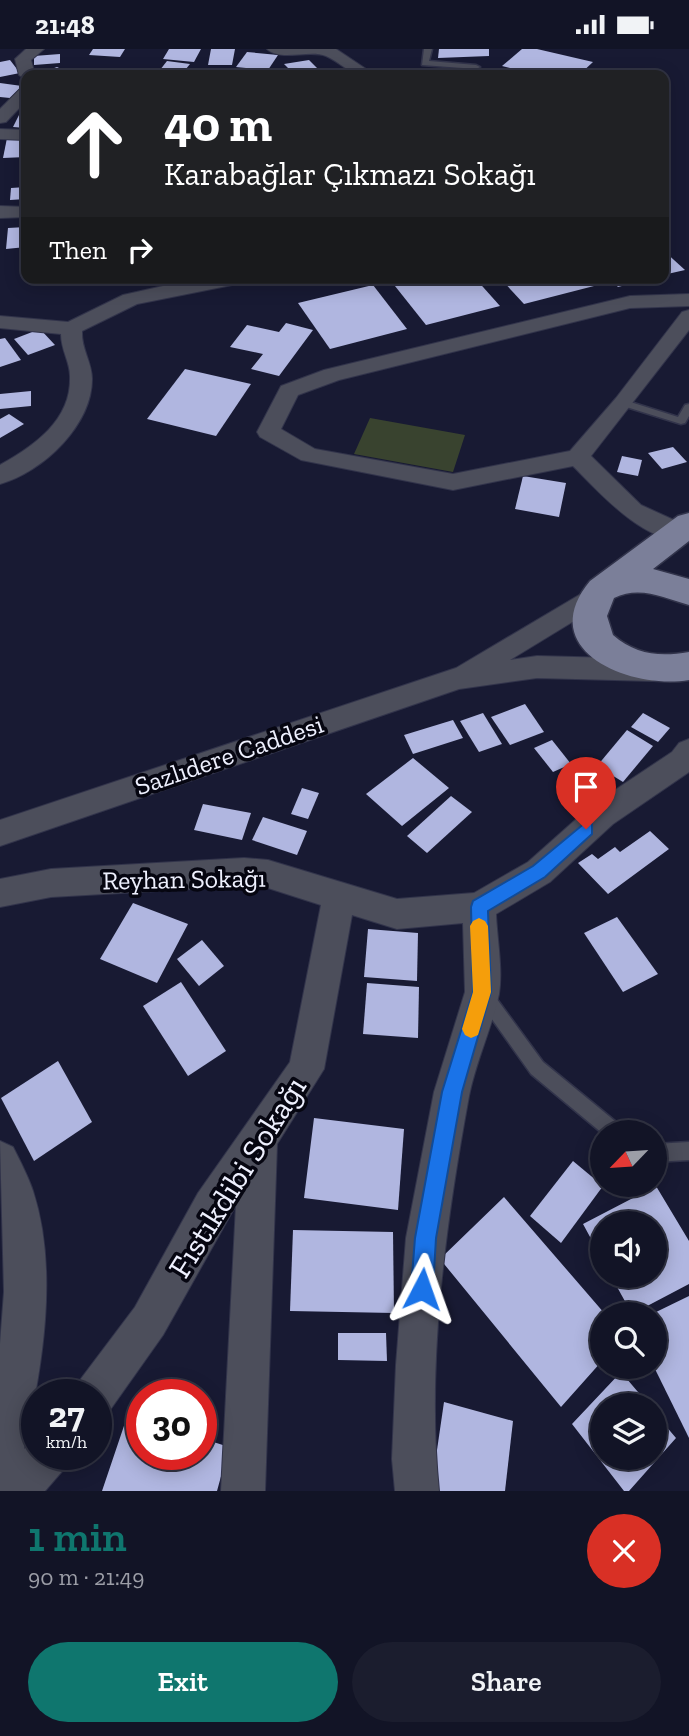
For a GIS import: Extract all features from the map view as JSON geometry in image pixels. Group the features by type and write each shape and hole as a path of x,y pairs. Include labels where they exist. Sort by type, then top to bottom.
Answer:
{"main road":[{"path":"601,592 684,528"},
{"name":"Sazlıdere Caddesi","path":"678,670 635,666 603,645 590,617 593,604 601,592 614,584 651,579 671,583 689,593"}],"street":[{"path":"275,49 333,53 355,49"},
{"path":"333,53 360,70"},
{"path":"0,118 21,97"},
{"path":"0,134 21,135"},
{"path":"0,212 21,212"},
{"path":"0,322 72,329 87,318 139,295 202,284"},
{"path":"689,300 630,303 332,375 289,391 268,432 309,455 453,482 579,457 624,403 689,316"},
{"path":"0,476 31,458 56,437 76,408 81,375 69,348 72,329"},
{"path":"579,457 632,511 684,528"},
{"name":"Sazlıdere Caddesi","path":"458,678 601,592"},
{"name":"Sazlıdere Caddesi","path":"0,833 458,678 537,667 678,670"},
{"name":"Reyhan Sokağı","path":"0,893 51,883 244,872 268,874 397,914 479,907 539,872 602,815 687,758"},
{"name":"Fıstıkdibi Sokağı","path":"107,1379 149,1321 212,1207 258,1144 306,1069 339,898"},
{"path":"417,1491 414,1459 416,1378 426,1238 452,1092 482,992 479,907"},
{"path":"243,1491 258,1144"},
{"path":"0,1160 15,1193 25,1259 20,1340 0,1459"},
{"path":"15,1491 34,1470"}],"lane":[{"path":"428,49 425,63 476,67"},
{"path":"624,403 681,421 689,407"},
{"path":"482,992 537,1068 600,1120"},
{"path":"667,1152 689,1151"}],"green space":[{"path":"370,418 465,435 453,472 354,454"}],"building":[{"path":"93,49 125,49 120,57 89,55"},
{"path":"169,49 201,49 194,62 163,59"},
{"path":"211,49 235,49 232,65 208,65"},
{"path":"439,49 489,49 489,56 438,58"},
{"path":"522,49 537,49 593,62 584,70 518,70 502,66"},
{"path":"247,52 278,55 268,70 236,67"},
{"path":"60,54 60,63 34,65 34,56"},
{"path":"10,60 20,73 0,77 0,62"},
{"path":"309,60 319,70 290,70 284,64"},
{"path":"167,61 190,64 185,70 160,70"},
{"path":"0,83 21,86 10,98 0,97"},
{"path":"21,111 21,128 13,127"},
{"path":"7,138 21,138 21,157 3,158"},
{"path":"21,187 21,199 10,200 11,188"},
{"path":"21,227 21,248 6,249 8,228"},
{"path":"669,255 685,270 669,274"},
{"path":"393,284 480,284 500,306 426,325"},
{"path":"506,284 594,286 524,304"},
{"path":"373,285 407,329 330,349 298,303"},
{"path":"286,323 313,330 279,376 251,369 263,354 230,347 247,325 279,332"},
{"path":"40,329 55,345 28,355 14,339"},
{"path":"5,338 21,360 0,367 0,339"},
{"path":"185,369 251,384 216,436 147,419"},
{"path":"31,391 31,406 0,409 0,394"},
{"path":"9,414 24,424 0,438 0,419"},
{"path":"673,447 687,462 662,469 648,453"},
{"path":"622,456 642,460 638,476 617,472"},
{"path":"523,476 566,483 559,517 515,509"},
{"path":"525,704 544,732 510,745 491,717"},
{"path":"483,713 502,744 479,752 460,721"},
{"path":"643,713 670,728 658,742 631,727"},
{"path":"453,720 463,738 413,754 404,735"},
{"path":"627,730 653,746 623,782 597,766"},
{"path":"552,740 571,764 553,772 534,748"},
{"path":"413,758 449,788 402,826 366,794"},
{"path":"302,788 319,793 308,819 291,814"},
{"path":"451,796 472,812 427,853 407,836"},
{"path":"203,804 251,813 242,840 194,830"},
{"path":"263,817 307,831 297,855 252,840"},
{"path":"650,831 669,849 608,894 578,863 592,854 598,859 615,847 620,852"},
{"path":"133,903 188,924 157,983 100,959"},
{"path":"617,917 658,974 623,992 584,933"},
{"path":"368,929 418,933 417,981 364,977"},
{"path":"202,940 224,966 199,986 177,959"},
{"path":"181,982 226,1051 188,1076 143,1006"},
{"path":"367,983 419,987 418,1038 363,1034"},
{"path":"58,1061 92,1122 34,1161 1,1098"},
{"path":"314,1118 404,1129 398,1210 304,1198"},
{"path":"573,1161 590,1175 590,1197 595,1197 561,1243 530,1216"},
{"path":"504,1197 595,1302 590,1302 590,1374 561,1407 440,1259"},
{"path":"635,1197 663,1197 689,1241 689,1284 655,1302 625,1302 618,1288 667,1288 667,1211 608,1211"},
{"path":"590,1220 590,1237 583,1224"},
{"path":"293,1230 393,1232 394,1313 290,1311"},
{"path":"689,1296 689,1438 660,1379 667,1379 667,1307"},
{"path":"338,1333 386,1333 387,1361 338,1360"},
{"path":"614,1379 627,1379 639,1393 601,1393"},
{"path":"444,1402 513,1421 505,1491 431,1491"},
{"path":"590,1405 590,1447 572,1424"},
{"path":"126,1420 126,1470 217,1470 217,1443 229,1447 217,1491 102,1491 109,1470 112,1470 112,1461"},
{"path":"667,1427 676,1438 667,1448"},
{"path":"608,1470 648,1470 629,1491 624,1491"}],"slow traffic":[{"path":"471,1029 482,992 479,926"}],"route":[{"path":"422,1289 426,1238 452,1092 482,992 479,907 539,872 586,829"}]}
